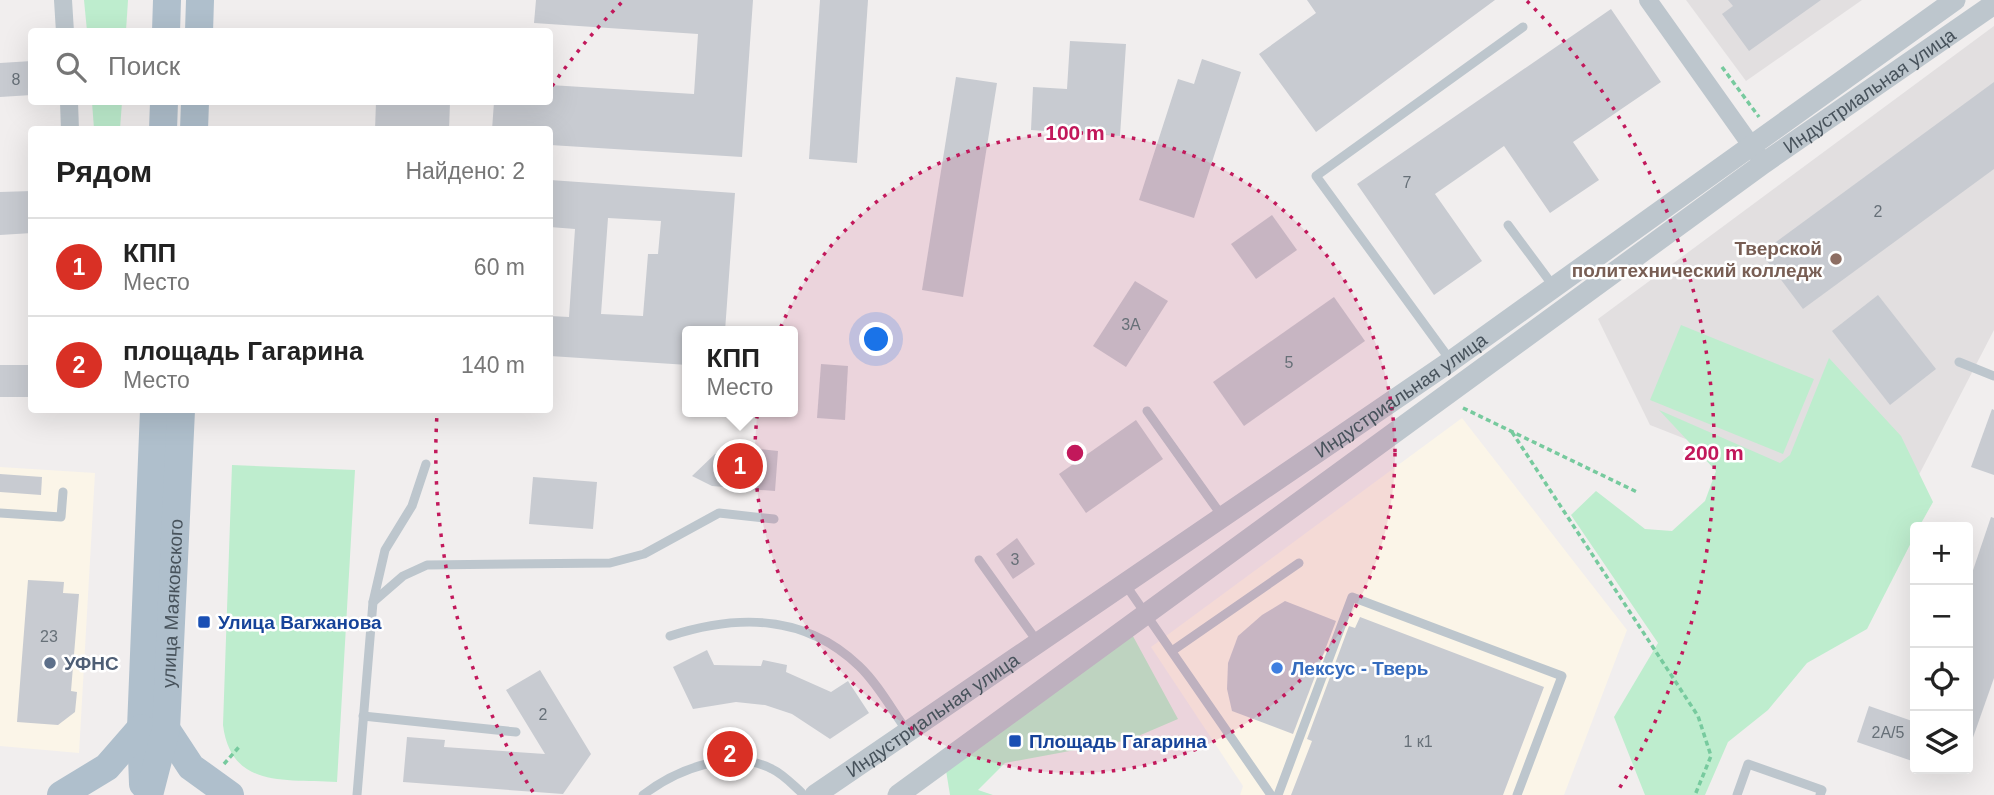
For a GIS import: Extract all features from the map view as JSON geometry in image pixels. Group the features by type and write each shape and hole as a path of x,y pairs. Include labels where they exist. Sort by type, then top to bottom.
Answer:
{"main road":[{"path":"166,28 167,0"},
{"path":"199,28 200,0"},
{"path":"163,126 164,105"},
{"path":"194,126 195,105"},
{"name":"улица Маяковского","path":"144,795 154,729 154,413"},
{"name":"улица Маяковского","path":"149,795 181,413"},
{"path":"61,795 107,767 154,729 191,767 230,795"}],"street":[{"path":"63,0 65,28"},
{"path":"1648,0 1764,163"},
{"name":"Индустриальная улица","path":"805,794 836,780 1451,362 1955,0"},
{"name":"Индустриальная улица","path":"898,795 1764,163 1994,4"},
{"path":"69,105 70,126"}],"lane":[{"path":"1451,362 1317,176 1523,27"},
{"path":"1508,225 1554,287"},
{"path":"1959,362 1994,376"},
{"path":"1147,411 1222,516"},
{"path":"357,795 373,602 385,550 412,506 426,464"},
{"path":"0,513 61,517 63,492"},
{"path":"373,602 403,576 427,565 610,563 644,554 676,539 719,513 774,519"},
{"path":"979,560 1038,643"},
{"path":"1172,651 1300,563"},
{"path":"1125,584 1271,795"},
{"path":"1278,795 1352,597 1562,676 1517,795"},
{"path":"670,636 707,624 740,620 779,624 815,635 842,651 862,668 907,731"},
{"path":"363,716 516,732"},
{"path":"643,795 656,786 707,763 746,761 773,769 805,794"},
{"path":"1737,795 1748,764 1822,790 1820,795"}],"path":[{"path":"1451,403 1637,492"},
{"path":"1512,432 1698,716 1711,757 1695,795"},
{"path":"221,768 239,747"}],"shaded area":[{"path":"1686,0 1862,0 1746,81"},
{"name":"Тверской политехнический колледж","path":"1994,26 1994,330 1895,521 1650,425 1598,319"},
{"path":"1462,418 1627,630 1564,795 1240,795 1243,786 1151,647"},
{"path":"0,467 95,473 79,753 0,746"}],"green space":[{"path":"84,0 128,0 126,28 87,28"},
{"path":"92,105 122,105 120,126 94,126"},
{"path":"1681,325 1814,379 1783,454 1650,400"},
{"path":"1829,358 1901,436 1933,502 1922,522 1910,522 1910,545 1867,629 1807,663 1768,710 1728,742 1705,795 1645,795 1614,717 1658,643 1571,515 1596,491 1645,529 1672,531 1705,501 1716,471 1659,410 1780,463 1790,455"},
{"path":"232,465 355,470 337,782 281,780 264,776 249,770 237,760 228,746 223,725"},
{"path":"1128,627 1178,719 1129,740 1005,763 978,790 993,795 950,795 943,752"}],"building":[{"path":"536,0 753,0 742,157 553,145 553,126 492,126 494,105 553,105 553,85 694,94 698,34 534,23"},
{"path":"820,0 868,0 857,163 809,159"},
{"path":"1307,0 1495,0 1316,132 1259,54 1316,13"},
{"path":"1728,0 1821,0 1749,51 1722,14 1733,6"},
{"path":"1611,9 1661,82 1573,142 1599,180 1550,213 1504,146 1435,194 1482,261 1434,295 1357,184"},
{"path":"1070,41 1126,44 1120,136 1031,130 1033,87 1067,89"},
{"path":"1202,59 1241,72 1194,218 1139,200 1178,79 1194,84"},
{"path":"28,61 28,95 0,97 0,63"},
{"path":"956,77 997,83 963,297 922,290"},
{"path":"1994,82 1994,169 1803,309 1761,253"},
{"path":"376,105 450,105 449,126 375,126"},
{"path":"553,180 735,193 725,326 682,326 682,365 553,356 553,316 569,317 575,229 553,227","holes":["608,218 661,221 658,254 648,254 643,316 601,314"]},
{"path":"28,191 28,233 0,235 0,192"},
{"path":"1272,215 1297,250 1256,279 1231,244"},
{"path":"1135,281 1168,301 1126,367 1093,346"},
{"path":"1878,295 1936,369 1890,405 1832,331"},
{"path":"1334,297 1365,341 1244,426 1213,382"},
{"path":"821,364 848,366 845,420 817,418"},
{"path":"0,365 28,365 28,397 0,397"},
{"path":"1992,409 1994,410 1994,475 1971,467"},
{"path":"1136,420 1163,459 1086,513 1059,474"},
{"path":"739,447 778,451 775,491 712,486 692,476 715,454 738,456"},
{"path":"0,474 42,477 41,495 0,492"},
{"path":"533,477 597,482 593,529 529,524"},
{"path":"1991,517 1994,518 1994,678 1973,738 1973,585 1973,570"},
{"path":"1017,538 1035,564 1013,579 996,554"},
{"path":"28,580 64,582 63,593 79,594 71,691 77,692 75,712 58,725 17,722"},
{"path":"1285,601 1336,621 1293,734 1232,711 1227,689 1228,663 1238,636 1262,615"},
{"path":"1360,617 1544,687 1503,795 1291,795 1312,741 1307,739 1349,626 1355,628"},
{"path":"707,650 714,665 761,666 763,660 787,665 786,672 831,692 848,681 869,713 830,739 792,714 765,705 736,702 693,709 673,667"},
{"path":"540,670 591,754 563,794 403,782 407,737 445,740 444,747 545,754 506,690"},
{"path":"1869,706 1910,720 1910,760 1857,742"}],"place":[{"name":"Тверской политехнический колледж","path":"1836,259"},
{"name":"КПП","path":"740,466"},
{"name":"Улица Вагжанова","path":"204,622"},
{"name":"УФНС","path":"50,663"},
{"name":"Лексус - Тверь","path":"1277,668"},
{"name":"Площадь Гагарина","path":"1015,741"},
{"name":"площадь Гагарина","path":"730,754"}]}
